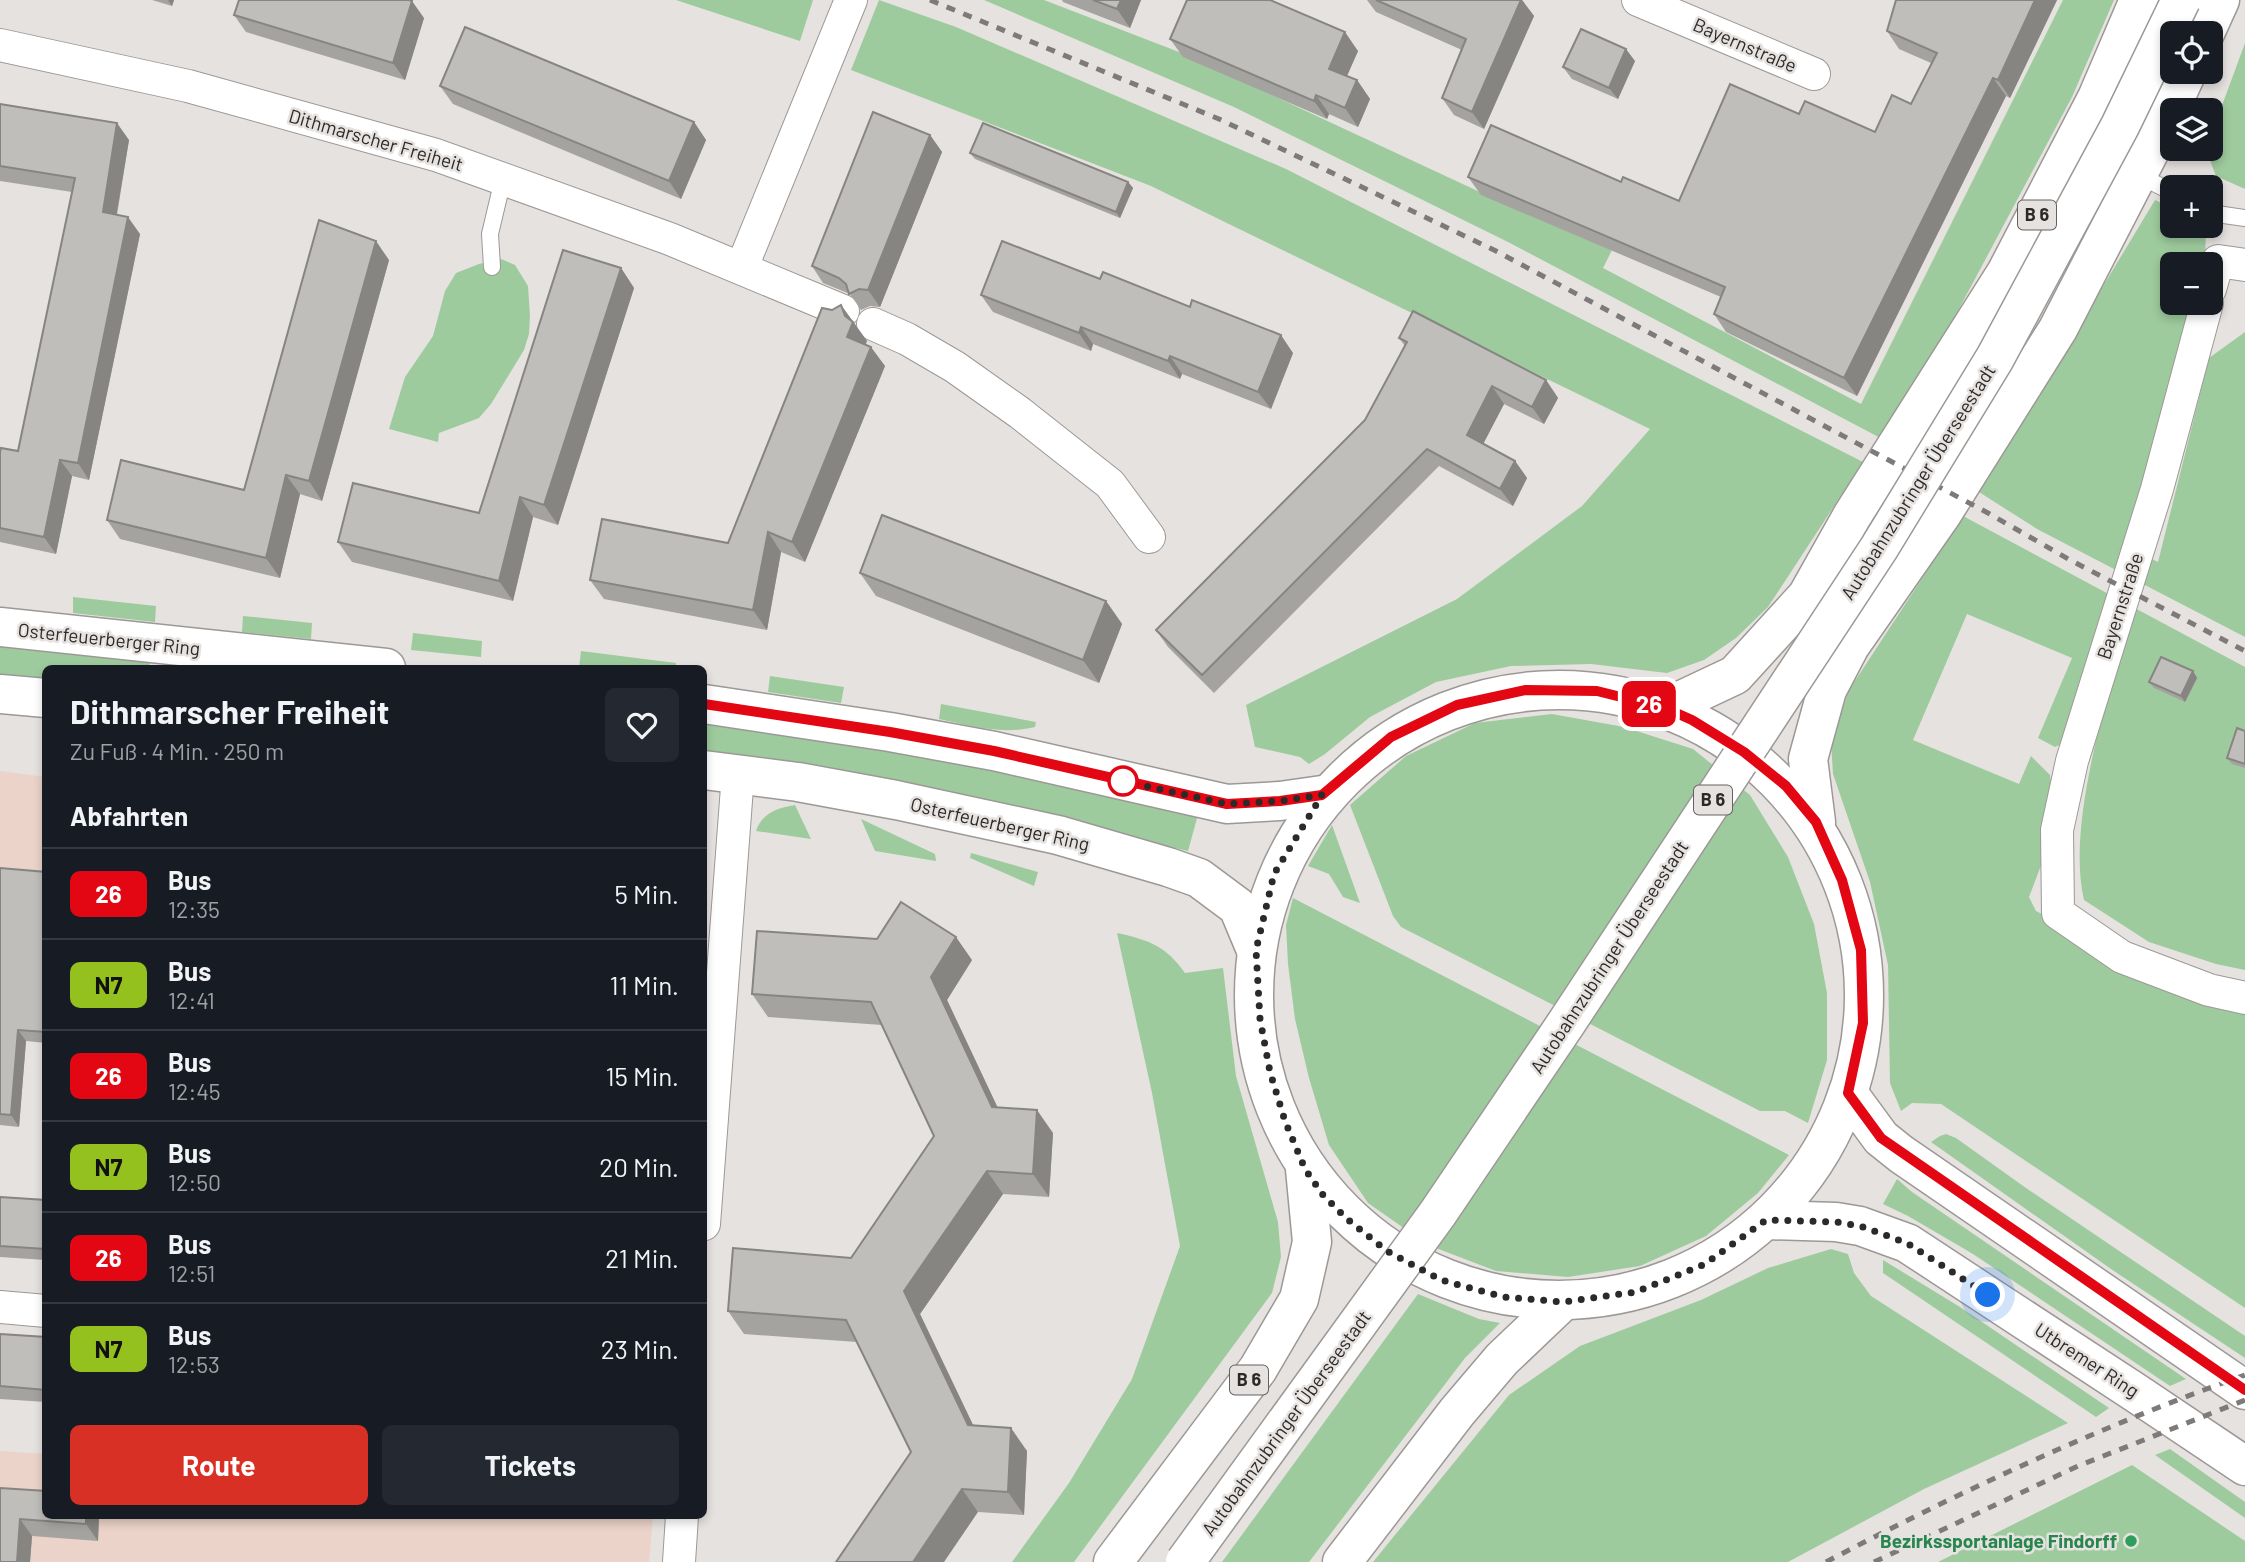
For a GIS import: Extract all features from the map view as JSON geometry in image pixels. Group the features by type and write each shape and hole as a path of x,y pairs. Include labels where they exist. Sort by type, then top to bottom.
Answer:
{"main road":[{"name":"B 6","path":"1665,708 1735,675 1807,596 1852,516 2006,273 2097,98 2139,0"},
{"name":"Autobahnzubringer Überseestadt","path":"1185,1562 1438,1213 1879,548 1995,358 2120,126 2181,0"},
{"path":"2210,21 2220,0"},
{"path":"1816,822 1808,759 1827,690 1850,646 1942,514 2058,328 2138,175 2181,84"},
{"name":"Osterfeuerberger Ring","path":"0,627 358,665"},
{"path":"1526,690 1597,691 1665,708 1692,720 1744,752 1786,786 1816,822 1842,880 1861,950 1863,1023 1848,1093 1816,1160 1766,1220 1705,1264 1636,1292 1563,1302 1504,1297 1441,1280 1387,1251 1347,1219 1323,1195 1305,1169 1285,1121 1270,1072 1260,1019 1256,950 1274,874 1322,795 1391,737 1457,705 1526,690"},
{"path":"0,694 42,698"},
{"path":"707,704 890,732 994,751 1227,804 1322,795"},
{"name":"Osterfeuerberger Ring","path":"721,772 798,782 923,806 1058,835 1168,867 1199,878 1238,906 1256,950"},
{"path":"1848,1093 1881,1138 1901,1154 2245,1390"},
{"name":"B 6","path":"1113,1562 1258,1369 1299,1299 1312,1242 1305,1169"},
{"name":"Utbremer Ring","path":"1766,1220 1836,1222 1860,1226 1907,1243 2245,1466"},
{"path":"1342,1562 1457,1412 1502,1359 1563,1302"}],"street":[{"path":"742,267 851,0"},
{"name":"Bayernstraße","path":"1638,0 1814,74"},
{"name":"Dithmarscher Freiheit","path":"0,45 188,86 436,155 742,267 843,311"},
{"path":"2223,262 2245,265"},
{"name":"Bayernstraße","path":"2204,315 2157,489 2072,761 2057,830 2058,913 2122,957 2209,990 2245,998"},
{"path":"873,324 907,339 955,367 1020,413 1110,484 1149,537"},
{"path":"707,1144 721,772"},
{"path":"0,1307 42,1311"},
{"path":"679,1562 682,1519"}],"lane":[{"path":"2138,175 2160,186"},
{"path":"492,267 490,234 503,180"},
{"path":"2223,215 2245,219"}],"shaded area":[{"path":"0,771 42,777 42,883 0,879"},
{"path":"0,1451 42,1454 42,1519 653,1519 649,1562 0,1562"}],"green space":[{"path":"676,0 813,0 800,41"},
{"path":"879,0 956,27 1286,169 1863,462 1768,607 1736,638 1704,660 1667,673 1591,664 1511,666 1436,682 1370,717 1309,764 1300,757 1255,747 1246,705 1457,599 1582,506 1650,429 1151,186 851,70"},
{"path":"984,0 1044,0 1179,52 1482,193 1614,246 1603,268 1861,404 2063,0 2114,0 2072,97 1888,442 1508,242 1234,107"},
{"path":"2245,43 2245,189 2223,179 2223,175 2216,175 2210,161 2223,161 2223,103"},
{"path":"2155,200 2160,202 2160,238 2206,238 2205,252 2160,252 2160,315 2193,315 2124,545 2158,562 2209,358 2245,332 2245,637 2037,529 1979,492"},
{"path":"501,259 515,265 528,286 529,334 524,350 491,404 479,418 439,433 438,442 389,429 405,377 433,336 445,291 456,273"},
{"path":"1963,516 2245,667 2245,970 2216,964 2149,942 2084,900 2080,873 2083,812 2094,748 2115,659 2062,744 2055,747 2038,738 2072,658 1967,614 1913,740 2019,784 2031,756 2050,775 2053,801 2045,855 2029,897 2036,911 2217,1003 2245,981 2245,1308 1941,1104 1912,1103 1901,1111 1890,1083 1888,965 1870,882 1833,774 1831,741 1849,690"},
{"path":"73,597 156,606 155,622 73,613"},
{"path":"243,616 312,623 311,639 242,632"},
{"path":"413,633 482,641 481,657 411,650"},
{"path":"0,637 151,654 149,665 42,665 42,689 0,683"},
{"path":"581,651 676,663 676,665 579,665"},
{"path":"770,676 844,687 841,703 768,692"},
{"path":"941,704 1036,722 1035,727 999,730 939,719"},
{"path":"1552,714 1624,727 1693,749 1750,795 1788,857 1814,924 1827,993 1827,1060 1808,1123 1785,1111 1760,1111 1401,927 1393,916 1350,805 1406,756 1475,723"},
{"path":"707,715 864,738 1199,811 1188,851 989,805 707,762"},
{"path":"795,805 811,839 756,831 762,820 771,812"},
{"path":"861,819 935,854 936,861 875,851"},
{"path":"1332,825 1360,903 1343,897 1329,874 1308,866"},
{"path":"971,853 1038,872 1034,886 970,858"},
{"path":"1293,898 1789,1155 1758,1193 1706,1236 1640,1266 1568,1277 1496,1271 1428,1245 1368,1203 1329,1145 1295,1019 1286,925"},
{"path":"1117,933 1156,945 1171,956 1185,973 1223,968 1236,1076 1278,1222 1281,1257 1272,1293 1074,1562 1012,1562 1069,1483 1132,1379 1180,1246 1152,1093"},
{"path":"1946,1134 1956,1138 2245,1336 2245,1358 2111,1269 1931,1142"},
{"path":"1897,1179 1912,1192 2186,1379 2170,1386 1973,1254 1883,1204"},
{"path":"1831,1249 1848,1254 1854,1273 1871,1296 2068,1423 1924,1489 1788,1562 1373,1562 1509,1395 1580,1346 1701,1300 1768,1268"},
{"path":"1883,1260 1960,1307 2109,1408 2096,1417 1883,1273"},
{"path":"1418,1294 1479,1319 1500,1323 1465,1358 1309,1562 1222,1562"},
{"path":"2170,1449 2245,1502 2245,1518 2155,1455"},
{"path":"2132,1465 2245,1541 2245,1562 1938,1562"}],"building":[{"path":"239,0 412,1 393,63 234,15"},
{"path":"1093,0 1121,0 1117,9"},
{"path":"1187,0 1270,0 1345,32 1329,69 1357,80 1345,108 1316,95 1314,101 1170,39"},
{"path":"1376,0 1521,0 1472,112 1442,98 1466,39"},
{"path":"1896,0 2035,0 1998,80 1993,78 1844,378 1714,314 1725,287 1468,177 1491,125 1621,182 1623,177 1679,201 1730,84 1799,114 1805,101 1875,132 1892,95 1911,104 1937,53 1887,31"},
{"path":"465,27 694,122 669,181 440,86"},
{"path":"1581,29 1626,49 1609,88 1563,67"},
{"path":"0,104 117,123 103,212 128,217 78,463 60,460 44,537 0,528 0,452 1,448 18,451 75,178 0,166"},
{"path":"873,112 930,135 868,290 859,289 849,294 846,284 839,278 812,266"},
{"path":"983,123 1128,182 1116,212 970,153"},
{"path":"319,220 376,241 309,481 286,475 266,558 107,520 121,460 244,490"},
{"path":"1002,241 1100,279 1103,272 1190,307 1192,300 1281,335 1258,392 1170,356 1168,361 1081,327 1079,333 981,295"},
{"path":"563,250 621,268 544,505 520,497 499,581 338,542 353,483 479,513"},
{"path":"841,305 845,316 853,322 847,337 871,347 792,542 768,532 753,610 590,580 602,519 728,543 822,308 832,310"},
{"path":"1413,311 1546,380 1532,407 1492,386 1467,435 1515,461 1500,489 1427,449 1202,675 1156,630 1365,420 1407,342 1399,338"},
{"path":"882,515 1106,601 1083,660 860,573"},
{"path":"2161,657 2193,671 2181,696 2149,682"},
{"path":"2237,728 2245,731 2245,764 2227,758"},
{"path":"0,868 42,872 42,1032 18,1030 11,1115 0,1114"},
{"path":"901,902 956,937 931,977 992,1107 1037,1110 1033,1174 987,1171 904,1291 968,1425 1011,1428 1008,1492 962,1489 913,1562 836,1562 911,1452 846,1320 728,1311 733,1248 851,1258 934,1136 871,1002 752,994 757,931 877,939"},
{"path":"0,1197 42,1200 42,1249 0,1246"},
{"path":"0,1334 42,1337 42,1390 0,1386"},
{"path":"0,1488 42,1491 42,1519 86,1519 86,1524 20,1519 17,1562 0,1562"}],"railway":[{"path":"930,0 1219,119 1494,250 1988,513 2070,560 2245,651"},
{"path":"1826,1562 2032,1461 2245,1375"},
{"path":"1874,1562 2078,1466 2245,1400"}],"bus line":[{"name":"26","path":"707,704 890,732 994,751 1227,804 1252,804 1322,795 1391,737 1457,705 1526,690 1597,691 1665,708 1692,720 1744,752 1786,786 1816,822 1842,880 1861,950 1863,1023 1848,1093 1881,1138 2245,1390"}],"place":[{"name":"Bezirkssportanlage Findorff","path":"2131,1541"}],"route":[{"path":"1123,781 1227,804 1252,804 1322,795 1274,874 1256,950 1260,1019 1270,1072 1285,1121 1305,1169 1323,1195 1347,1219 1387,1251 1441,1280 1504,1297 1563,1302 1636,1292 1705,1264 1766,1220 1836,1222 1860,1226 1907,1243 1988,1295"}]}
